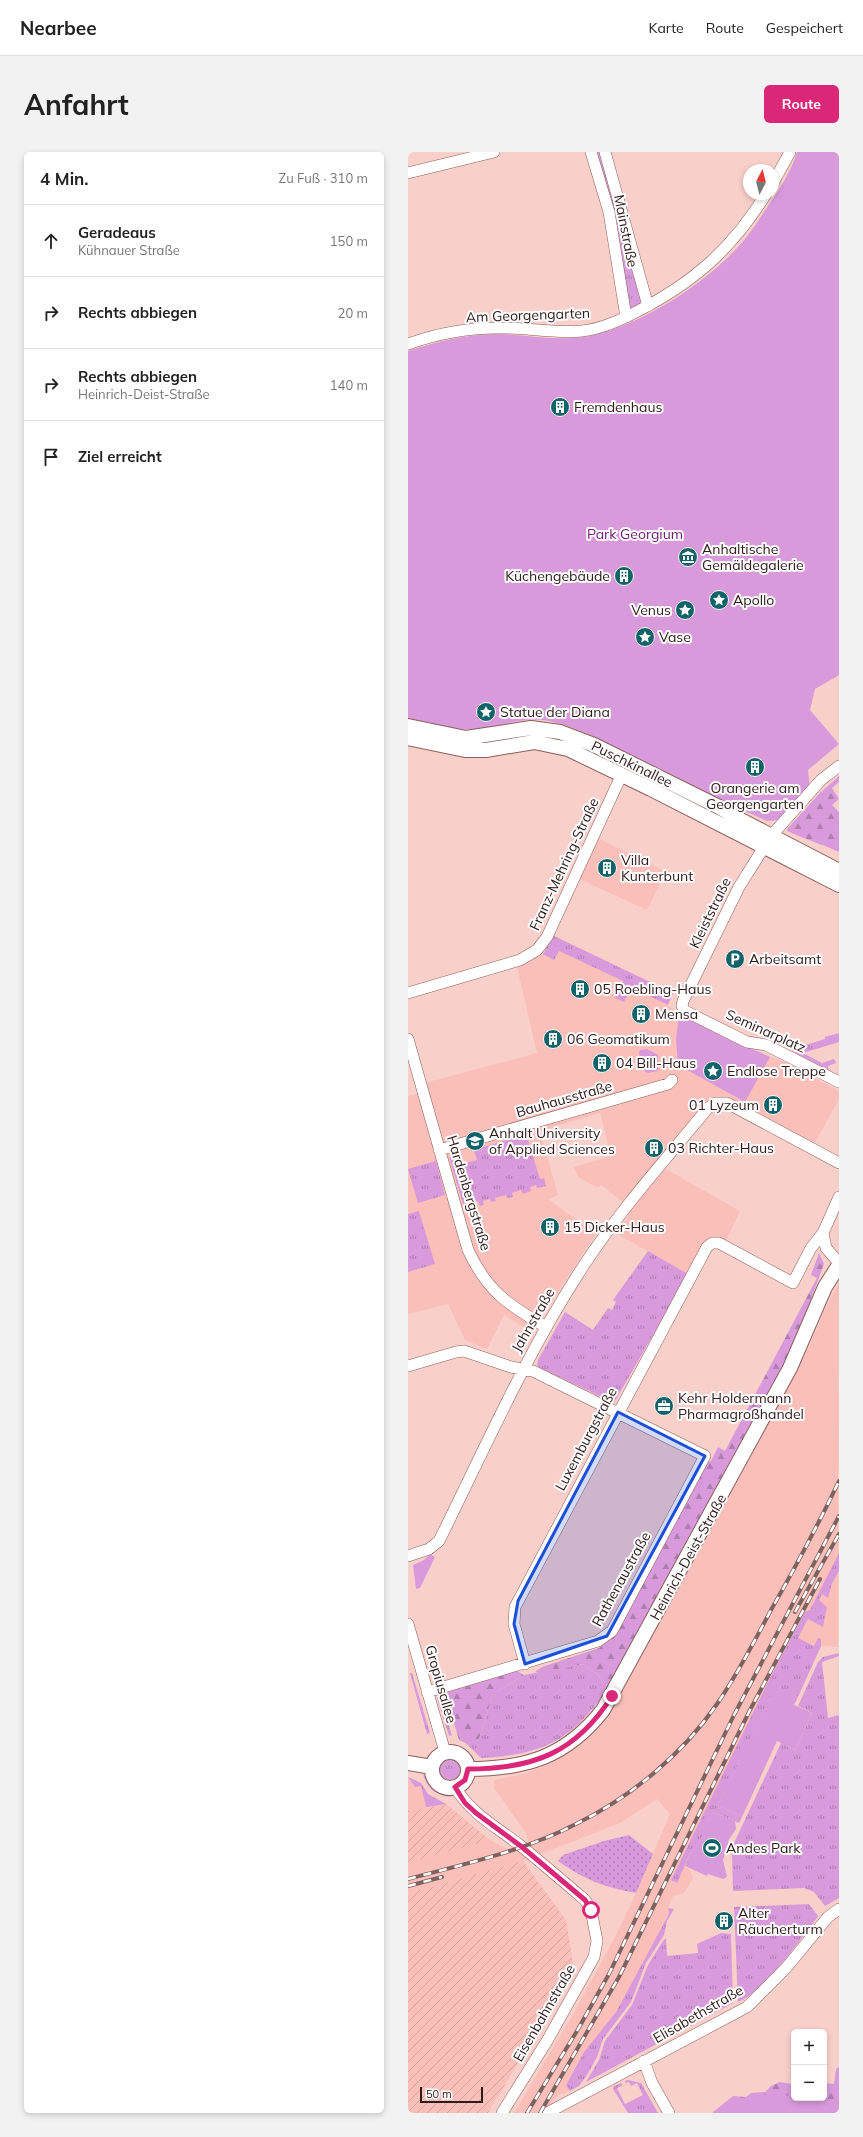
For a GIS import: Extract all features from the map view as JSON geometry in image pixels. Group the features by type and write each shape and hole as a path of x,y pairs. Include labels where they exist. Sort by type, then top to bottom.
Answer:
{"main road":[{"name":"Puschkinallee","path":"408,726 466,738 531,728 560,732 594,745 719,807 768,841 839,885"},
{"name":"Puschkinallee","path":"408,738 465,750 486,750 523,744 546,743 583,755 768,841 839,871"},
{"name":"Heinrich-Deist-Straße","path":"468,1769 509,1767 540,1760 568,1745 580,1735 603,1710 790,1368 825,1287 839,1264"},
{"path":"445,1752 452,1752 462,1756 468,1769 465,1780 455,1787 445,1787 438,1783 433,1777 432,1767 436,1758 445,1752"},
{"path":"408,1764 432,1767"}],"street":[{"path":"408,173 459,156 494,152"},
{"name":"Mainstraße","path":"591,152 608,212 626,317"},
{"name":"Mainstraße","path":"605,152 648,306"},
{"path":"779,172 790,152"},
{"name":"Am Georgengarten","path":"408,344 427,337 497,328 582,331 604,326 648,306 690,282 718,256 739,232 762,200"},
{"name":"Kleiststraße","path":"682,1006 683,1001 734,897 768,841 813,789 839,766"},
{"name":"Franz-Mehring-Straße","path":"408,993 516,962 537,950 547,938 622,774"},
{"name":"Seminarplatz","path":"682,1006 685,1011 747,1042 766,1045 839,1082"},
{"name":"Hardenbergstraße","path":"408,1039 468,1250 476,1266 503,1300 546,1327"},
{"name":"Bauhausstraße","path":"439,1150 668,1084 672,1080"},
{"name":"Jahnstraße","path":"408,1556 429,1549 439,1541 523,1368 584,1264 611,1228 708,1108 716,1103 727,1103 839,1163"},
{"path":"839,1197 823,1233 826,1248 839,1264"},
{"name":"Luxemburgstraße","path":"525,1664 514,1624 515,1607 707,1247 712,1243 719,1243 793,1283 811,1248 823,1233"},
{"path":"408,1366 464,1351 510,1367 523,1368 533,1371 618,1412"},
{"name":"Rathenaustraße","path":"428,1692 598,1641 610,1634 705,1456 618,1412"},
{"name":"Gropiusallee","path":"408,1624 445,1752"},
{"name":"Eisenbahnstraße","path":"455,1787 465,1803 476,1813 522,1847 585,1900 591,1910 597,1941 594,1957 547,2041 502,2113"},
{"name":"Elisabethstraße","path":"552,2112 747,2007 786,1968 828,1917 839,1909"},
{"path":"644,2062 652,2083 668,2113"}],"highlighted area":[{"path":"618,1412 705,1456 607,1636 525,1664 514,1624 518,1601"}],"shaded area":[{"path":"598,838 666,872 647,910 579,879"},
{"name":"Anhalt University of Applied Sciences","path":"554,936 673,993 668,1005 681,1015 770,1057 783,1061 839,1091 839,1099 813,1146 721,1098 657,1164 740,1211 725,1243 709,1236 688,1274 617,1234 632,1209 601,1185 598,1188 578,1177 574,1167 611,1156 600,1113 540,1131 558,1195 548,1199 596,1234 532,1332 504,1315 487,1349 465,1340 448,1304 408,1314 408,1096 419,1093 417,1085 537,1053 517,967 543,954"},
{"path":"839,1283 838,1647 821,1646 816,1658 685,1867 689,1869 693,1878 684,1893 673,1896 668,1908 669,1914 616,2012 584,2052 566,2085 570,2091 558,2095 545,2113 514,2113 572,2016 614,1939 636,1893 670,1814 657,1799 620,1823 523,1861 408,1893 408,1863 490,1840 507,1849 528,1842 526,1833 494,1788 494,1780 524,1774 547,1765 574,1749 594,1733 609,1714 808,1349 827,1305"},
{"path":"408,1777 421,1783 428,1794 446,1804 408,1811"},
{"path":"446,1804 490,1840 408,1863 408,1811"},
{"path":"523,1861 566,1920 574,1970 488,2113 408,2113 408,1893"}],"green space":[{"path":"595,152 604,152 643,301 641,305 632,310 629,308"},
{"name":"Park Georgium","path":"797,152 839,152 839,675 815,689 810,710 839,744 808,770 810,790 781,820 767,821 676,779 609,744 583,732 556,723 535,719 488,728 462,729 408,720 408,351 442,341 488,334 563,338 584,337 624,325 646,315 666,304 705,277 741,244 772,200 779,200 779,189 790,171"},
{"path":"839,776 839,782 832,788 839,799 832,805 839,812 839,852 793,834 787,831 787,829 820,793"},
{"path":"554,936 673,993 668,1005 631,987 624,1002 615,998 623,981 559,951 554,960 543,954"},
{"path":"679,1015 770,1057 745,1102 678,1065 676,1040"},
{"path":"839,1033 839,1042 803,1053 822,1063 834,1059 836,1063 828,1066 829,1071 792,1051 793,1049"},
{"path":"647,1049 658,1055 658,1071 648,1073 645,1072 639,1053 640,1050"},
{"path":"526,1134 540,1179 544,1178 546,1186 537,1188 536,1185 530,1187 531,1191 523,1194 521,1190 512,1193 513,1197 507,1198 506,1195 495,1198 496,1201 491,1202 490,1199 483,1201 484,1205 480,1206 478,1201 464,1206 465,1210 449,1157 460,1154 463,1164 477,1160 474,1150"},
{"path":"436,1161 445,1195 418,1203 408,1169"},
{"path":"419,1211 435,1264 408,1272 408,1214"},
{"path":"648,1251 688,1274 614,1403 538,1367 538,1360 565,1312 593,1330 608,1308 612,1310 616,1302 613,1300"},
{"path":"819,1253 824,1264 792,1351 607,1690 598,1675 583,1664 539,1673 535,1672 542,1667 599,1648 611,1639 620,1625 701,1465 711,1461 718,1447 725,1451 817,1278 811,1275"},
{"path":"839,1553 839,1571 832,1583 828,1598 822,1594 819,1600 827,1607 823,1627 808,1619 798,1638 814,1646 818,1638 821,1639 821,1646 798,1697 776,1686 718,1805 742,1817 739,1823 713,1812 695,1853 691,1851 677,1883 671,1880 768,1682 805,1612 810,1610"},
{"path":"430,1554 435,1557 420,1588 416,1589 413,1565 424,1560"},
{"path":"839,1653 839,1656 822,1662 828,1718 839,1715 839,1898 825,1906 814,1892 804,1888 733,1891 732,1855 734,1843 781,1743 795,1750 812,1713 798,1706 818,1662 823,1657"},
{"path":"583,1664 598,1675 607,1690 594,1708 581,1722 554,1742 522,1753 481,1758 467,1744 479,1739 493,1694 524,1675"},
{"path":"517,1671 524,1675 493,1694 479,1739 467,1744 459,1740 445,1693"},
{"path":"410,1673 412,1673 430,1733 427,1734"},
{"path":"776,1685 798,1697 794,1705 812,1713 795,1750 777,1741 742,1817 718,1805"},
{"path":"437,1698 441,1698 452,1735 449,1736"},
{"path":"450,1760 457,1763 460,1770 457,1777 450,1780 443,1777 440,1770 443,1763"},
{"path":"423,1774 434,1787 452,1797 433,1791 427,1784"},
{"path":"408,1777 421,1783 428,1794 446,1804 426,1807 421,1786 415,1787"},
{"name":"Andes Park","path":"713,1812 735,1821 736,1829 728,1841 730,1844 728,1845 723,1860 727,1877 723,1879 708,1874 707,1876 685,1866 691,1851 695,1852"},
{"path":"629,1835 653,1854 636,1893 595,1882 558,1861 563,1855 604,1841"},
{"path":"809,1904 818,1916 817,1918 791,1952 760,1987 749,1996 738,2002 734,1907"},
{"path":"668,1908 674,1909 667,1921 664,1935 646,1963 631,2002 603,2039 597,2057 587,2075 579,2086 570,2091 566,2085 584,2052 616,2012 669,1914"},
{"path":"721,1933 731,1934 733,2003 586,2082 599,2060 605,2041 632,2005 648,1965 663,1941 666,1938 667,1956 698,1953 697,1944"},
{"path":"839,2067 839,2113 768,2113 733,2096 746,2097 751,2093 765,2092 771,2086 780,2082 791,2084 791,2101 827,2101 827,2083 834,2084 836,2069"},
{"path":"628,2080 641,2083 658,2113 628,2113 613,2089 614,2086 621,2083 623,2085 617,2088 625,2104 643,2095 637,2083 631,2086 629,2082 626,2083 625,2081"},
{"path":"771,2094 791,2096 791,2101 815,2101 839,2110 839,2113 712,2113 733,2096 739,2098"}],"railway":[{"path":"408,1879 494,1856 556,1834 596,1813 636,1788 672,1757 703,1723 731,1682 798,1562 839,1481"},
{"path":"527,2113 577,2031 609,1974 734,1715 839,1516"},
{"path":"795,1612 839,1534"},
{"path":"540,2113 619,1977 750,1710 820,1579"},
{"path":"408,1886 442,1877"}],"place":[{"name":"Fremdenhaus","path":"560,407"},
{"name":"Anhaltische Gemäldegalerie","path":"688,557"},
{"name":"Küchengebäude","path":"624,576"},
{"name":"Apollo","path":"719,600"},
{"name":"Venus","path":"685,610"},
{"name":"Vase","path":"645,637"},
{"name":"Statue der Diana","path":"486,712"},
{"name":"Orangerie am Georgengarten","path":"755,767"},
{"name":"Villa Kunterbunt","path":"607,868"},
{"name":"Arbeitsamt","path":"735,959"},
{"name":"05 Roebling-Haus","path":"580,989"},
{"name":"Mensa","path":"641,1014"},
{"name":"06 Geomatikum","path":"553,1039"},
{"name":"04 Bill-Haus","path":"602,1063"},
{"name":"Endlose Treppe","path":"713,1071"},
{"name":"01 Lyzeum","path":"773,1105"},
{"name":"Anhalt University of Applied Sciences","path":"475,1141"},
{"name":"03 Richter-Haus","path":"654,1148"},
{"name":"15 Dicker-Haus","path":"550,1227"},
{"name":"Kehr Holdermann Pharmagroßhandel","path":"664,1406"},
{"name":"Andes Park","path":"712,1848"},
{"name":"Alter Räucherturm","path":"724,1921"}],"route":[{"path":"591,1910 589,1904 585,1900 522,1847 466,1804 455,1787 465,1780 468,1769 509,1767 525,1764 540,1760 568,1745 590,1726 612,1696"}]}
